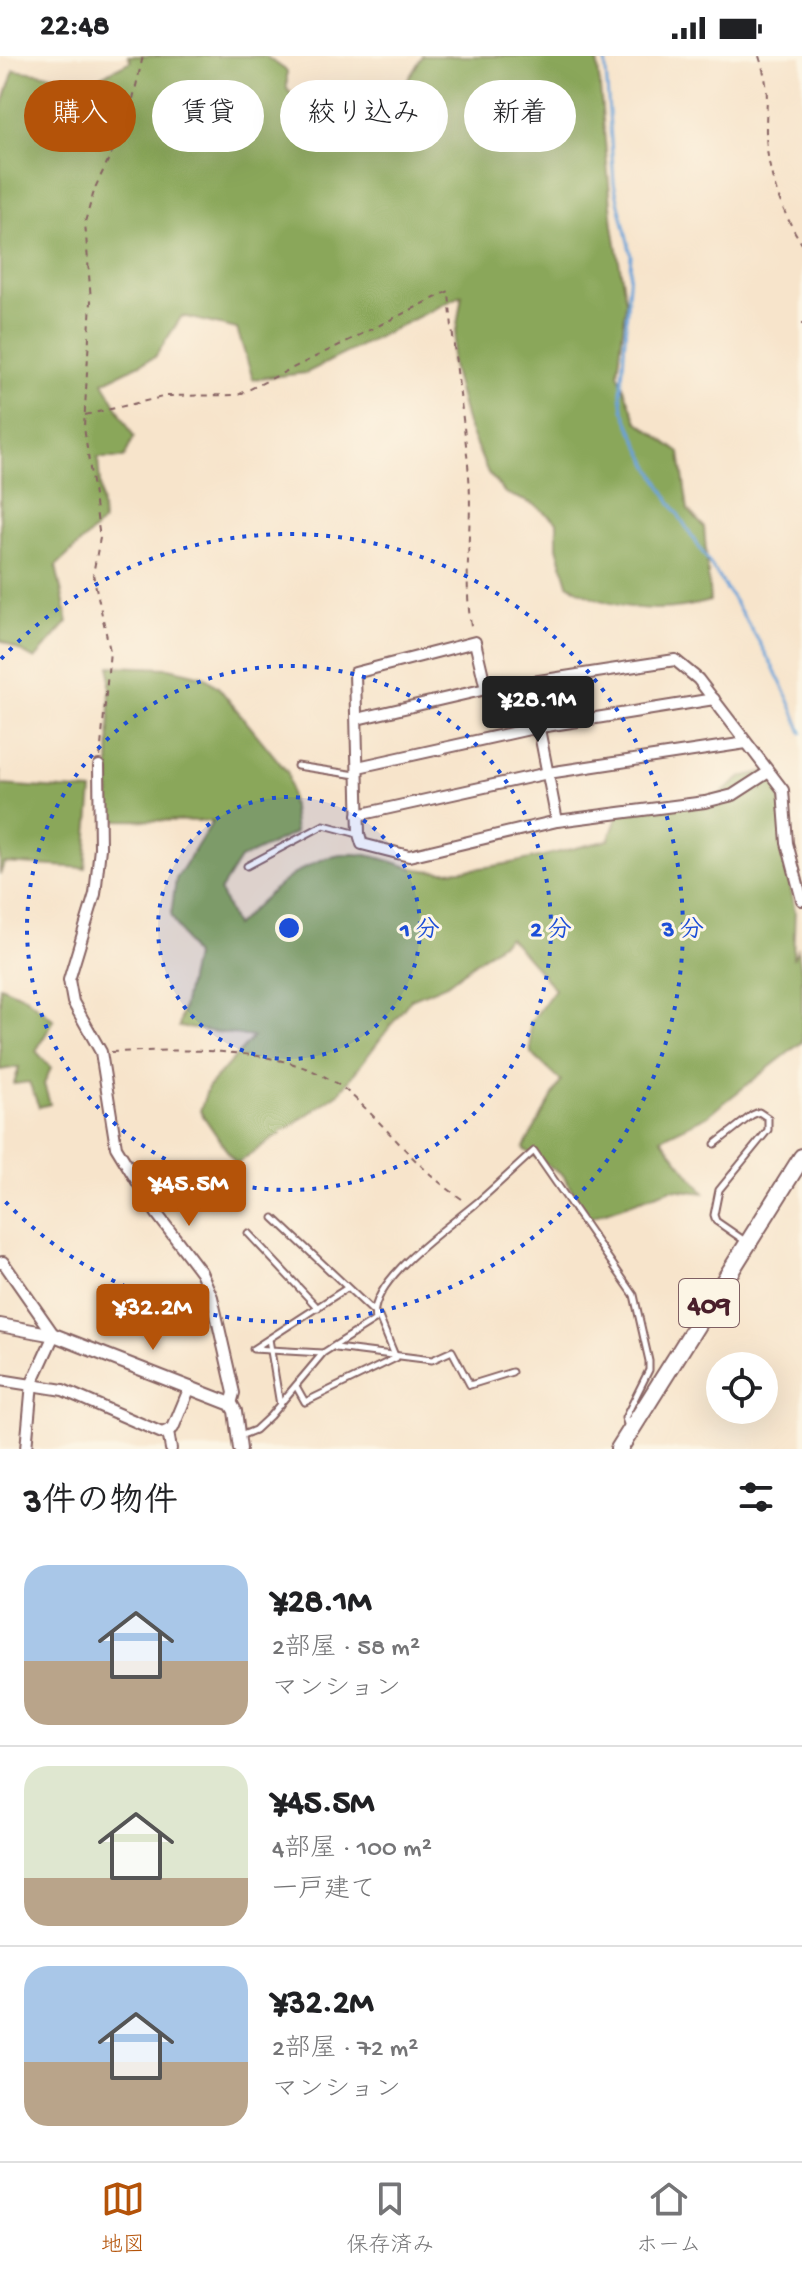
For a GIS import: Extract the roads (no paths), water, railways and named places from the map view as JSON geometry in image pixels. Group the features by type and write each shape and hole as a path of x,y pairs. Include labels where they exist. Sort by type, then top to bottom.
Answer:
{"highway":[{"name":"409","path":"619,1449 802,1157"}],"street":[{"path":"557,821 540,734 486,689 475,642 355,673 359,834 362,844 409,856 557,821 705,802 733,795 767,773"},
{"path":"357,719 486,689 675,660 714,699 767,773 783,790 787,843 802,900"},
{"path":"358,771 534,728 714,699"},
{"path":"358,815 548,773 746,743"},
{"path":"99,766 100,848 95,894 69,980 73,1002 101,1052 116,1147 157,1214 201,1272 212,1297 234,1393 231,1404 240,1442"},
{"path":"0,1263 3,1262 54,1335"},
{"path":"0,1325 54,1335 231,1404"},
{"path":"26,1449 32,1383 54,1335"},
{"path":"0,1380 63,1390 143,1426 168,1432"},
{"path":"171,1449 168,1432 190,1387"}],"lane":[{"path":"297,766 358,771"},
{"path":"247,866 324,825 359,834"},
{"path":"715,1144 752,1115 759,1112 768,1118 768,1130 719,1190 716,1201 716,1221 746,1242"},
{"path":"347,1288 253,1349 323,1353 375,1320 374,1313 397,1271 415,1251 534,1151 634,1295 649,1370 625,1418 630,1432"},
{"path":"274,1218 379,1317 396,1358"},
{"path":"248,1233 318,1308"},
{"path":"269,1339 280,1406"},
{"path":"335,1348 396,1358 432,1360 452,1351 470,1385 512,1372"},
{"path":"240,1442 280,1406 323,1353"},
{"path":"296,1386 305,1402 396,1358"}],"waterway":[{"path":"605,56 614,183 631,255 621,394 623,409 664,492 763,649 802,733"}]}
